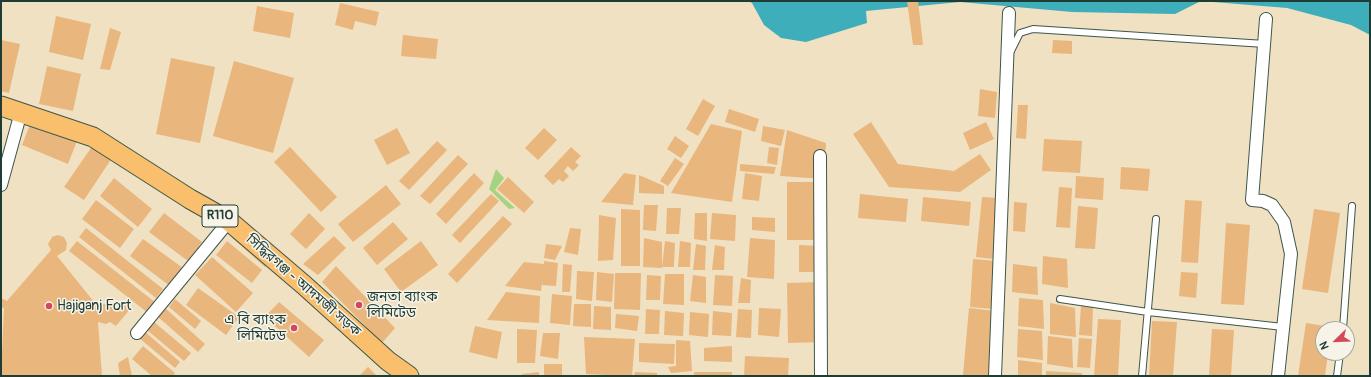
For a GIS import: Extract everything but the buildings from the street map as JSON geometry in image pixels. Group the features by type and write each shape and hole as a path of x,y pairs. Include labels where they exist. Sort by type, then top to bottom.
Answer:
{"main road":[{"name":"সিদ্ধিরগঞ্জ - আদমজী সড়ক","path":"1,106 93,137 190,199 229,221 304,285 388,361 409,376"}],"street":[{"path":"995,376 1009,54 1009,13"},
{"path":"1266,19 1252,200 1263,201 1272,205 1284,222 1291,254 1278,376"},
{"path":"1,185 21,112"},
{"path":"820,156 822,376"},
{"path":"137,333 229,221"}],"lane":[{"path":"1009,54 1020,33 1033,29 1265,44"},
{"path":"1344,321 1352,206"},
{"path":"1142,376 1156,219"},
{"path":"1060,299 1148,312 1283,327"},
{"path":"1337,376 1339,361"}],"green space":[{"path":"496,169 504,178 495,190 515,208 509,209 489,189"}],"water":[{"path":"748,1 1201,1 1175,14 1072,12 960,2 866,11 867,23 806,42 781,38 764,25 752,3"},
{"path":"1201,1 1370,1 1370,35 1351,25 1287,8"}],"place":[{"name":"জনতা ব্যাংক লিমিটেড","path":"359,305"},
{"name":"Hajiganj Fort","path":"49,306"},
{"name":"এ বি ব্যাংক লিমিটেড","path":"294,328"}]}
